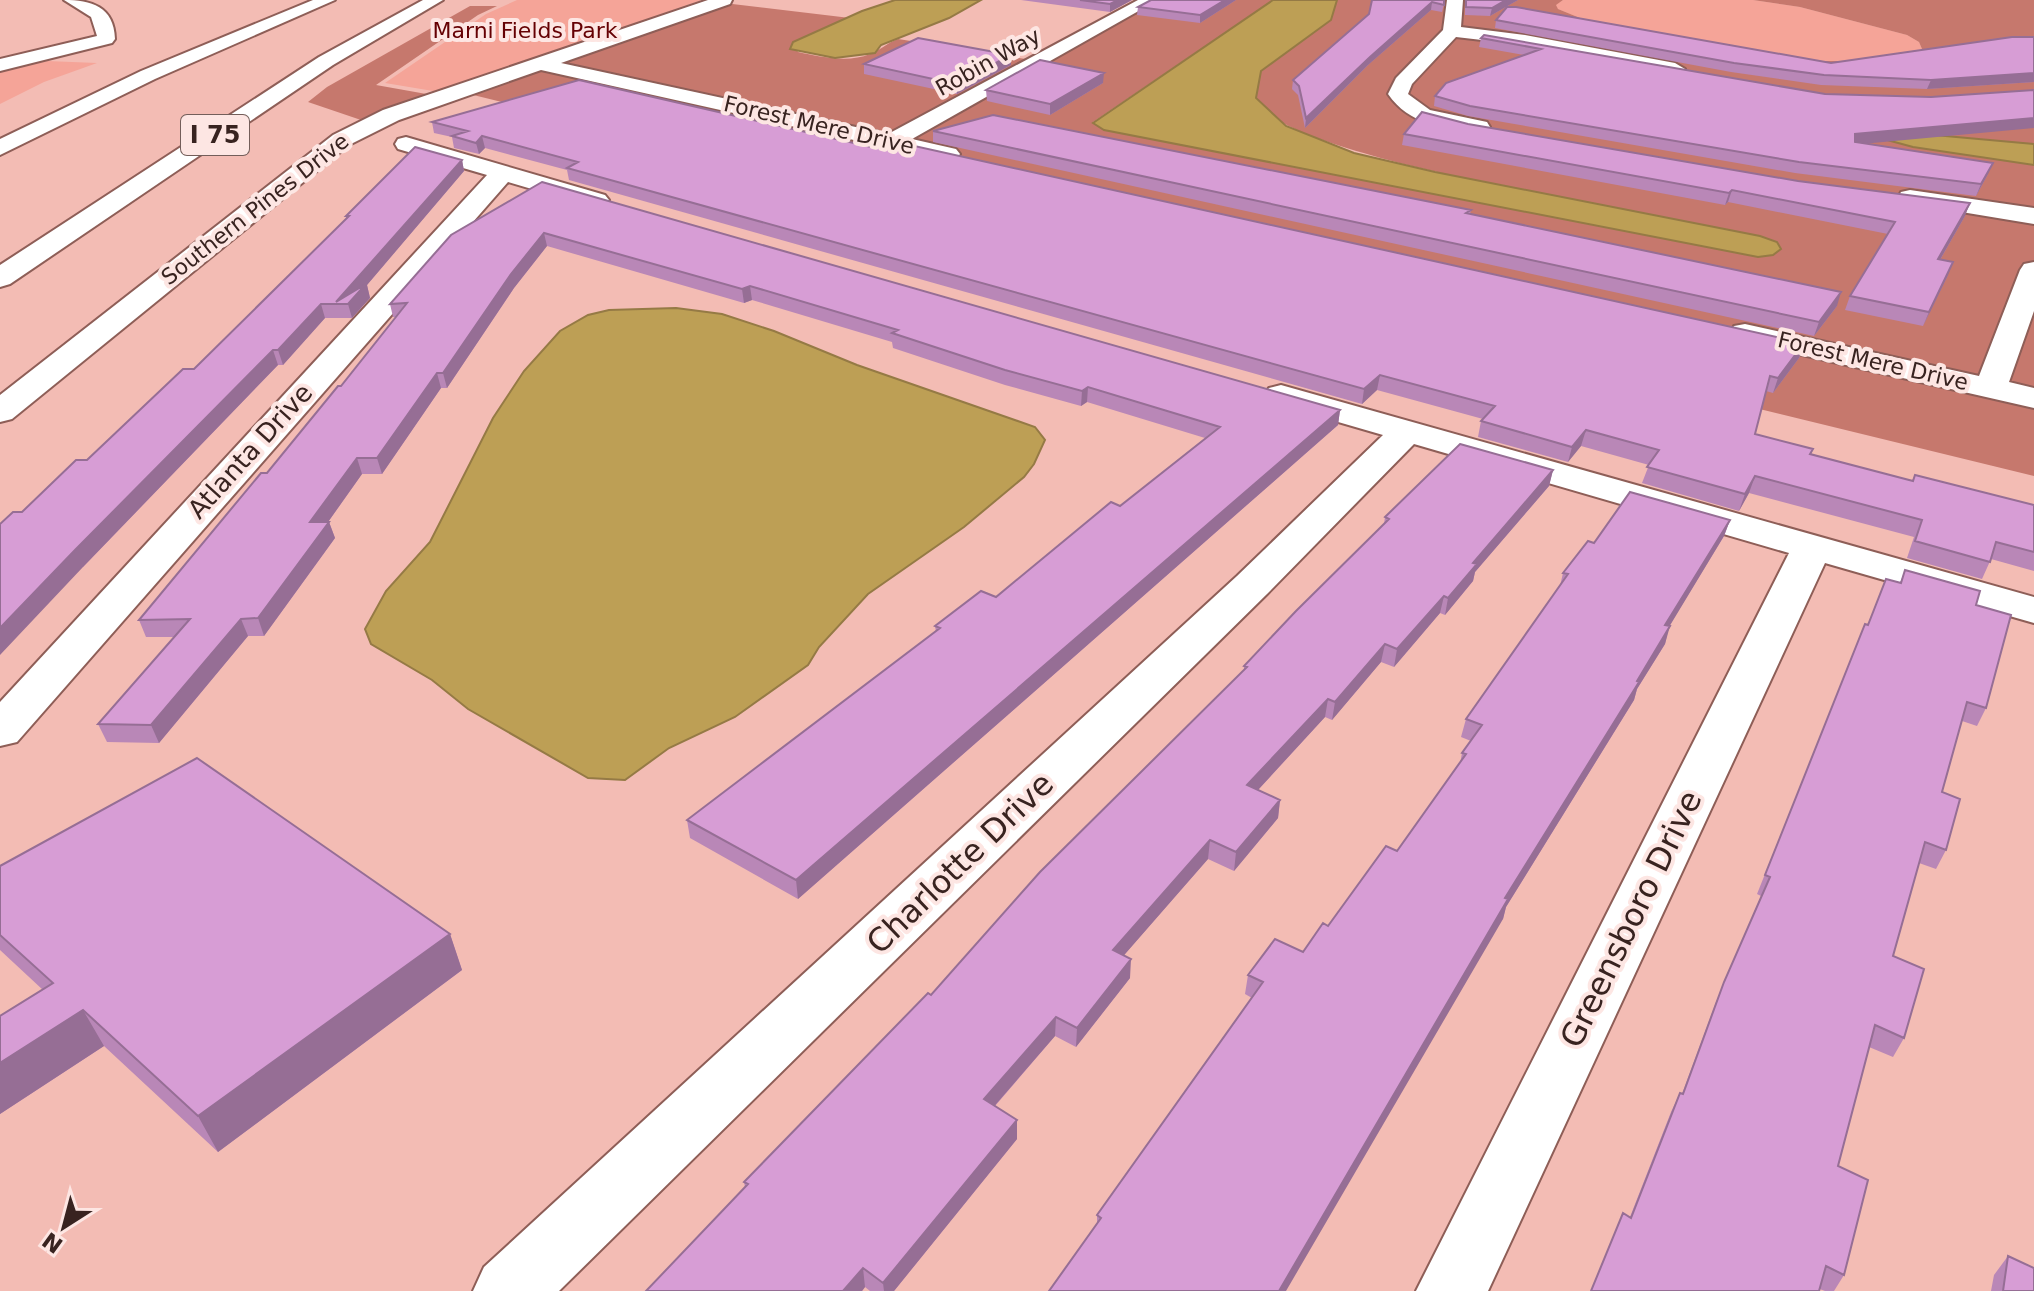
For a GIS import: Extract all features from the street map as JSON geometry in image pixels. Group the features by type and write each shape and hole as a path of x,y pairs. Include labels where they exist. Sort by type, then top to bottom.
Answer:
{"main road":[{"path":"0,65 106,39 107,33 96,12 72,0"},
{"path":"0,148 148,75 327,0"},
{"name":"I 75","path":"0,278 326,61 435,0"},
{"name":"Southern Pines Drive","path":"0,412 341,140 381,119 724,0"},
{"name":"Robin Way","path":"892,141 1150,0"},
{"path":"1455,0 1452,31 1403,82 1398,94 1411,107 1425,114 1495,131"},
{"path":"1452,31 1525,40 1691,73"},
{"name":"Forest Mere Drive","path":"541,64 980,161"},
{"path":"406,144 632,210"},
{"name":"Atlanta Drive","path":"0,731 503,173"},
{"path":"1884,194 2034,216"},
{"path":"1991,388 2034,270"},
{"name":"Forest Mere Drive","path":"1716,327 2034,398"},
{"path":"1255,388 2034,610"},
{"name":"Charlotte Drive","path":"509,1291 1252,585 1407,431"},
{"name":"Greensboro Drive","path":"1452,1291 1812,547"}],"green space":[{"name":"Marni Fields Park","path":"517,0 702,0 439,92 385,83 486,14"},
{"path":"1563,0 1753,0 1800,7 1907,35 1919,42 1922,49 1920,52 1859,61 1818,62 1585,20 1558,9 1555,5"},
{"path":"47,61 97,63 44,82 0,104 0,71"}],"shaded area":[{"path":"895,0 981,0 949,18 881,45 875,53 835,58 790,49 793,42"},
{"path":"1146,0 1273,0 1093,122 1104,130 1777,242 1492,184 1403,164 1328,142 1275,118 1255,94 1259,76 1272,61 1329,21 1337,0 1563,0 1556,5 1558,9 1585,20 1800,61 1859,61 1920,52 1922,49 1919,42 1907,35 1800,7 1753,0 2034,0 2034,144 1876,137 1913,147 2034,165 2034,476 457,91 361,120 308,102 327,87 470,6 497,6 478,15 376,85 432,95 707,1 850,18 793,42 798,52 816,56 862,57 898,39 1032,60"},
{"path":"1273,0 1337,0 1331,20 1261,71 1256,98 1286,126 1354,153 1760,236 1777,242 1781,249 1773,255 1758,257 1104,130 1093,123"},
{"path":"1912,133 2034,144 2034,165 1913,147 1876,137"},
{"path":"676,308 722,314 774,331 857,365 1035,427 1045,440 1024,477 964,527 868,594 819,647 808,665 735,717 669,748 625,780 588,778 468,709 432,680 371,644 365,629 386,591 430,542 493,418 524,371 560,331 588,315 609,310"}],"building":[{"path":"1080,0 1118,0 1110,4"},
{"path":"1151,0 1225,0 1200,15 1138,7"},
{"path":"1372,0 1444,0 1444,5 1432,2 1306,118 1299,86 1293,80 1369,14"},
{"path":"1466,0 1506,0 1492,8 1466,7"},
{"path":"1507,7 1831,63 2012,37 2034,37 2034,73 1931,80 1824,75 1734,63 1496,20"},
{"path":"1484,35 1825,94 1931,97 2034,90 2034,118 1855,134 1855,142 1993,163 1981,184 1799,162 1470,106 1435,96 1446,83 1541,49 1481,38"},
{"path":"918,38 1011,55 956,84 864,64"},
{"path":"1040,60 1104,73 1050,104 986,90"},
{"path":"579,80 871,147 892,141 1804,343 1778,378 1770,376 1755,434 1813,449 1810,454 1913,481 1915,475 2034,505 2034,552 1996,542 1990,562 1915,541 1922,520 1755,476 1745,494 1647,467 1659,450 1586,430 1572,447 1481,421 1495,406 1380,375 1364,389 567,168 578,162 482,136 476,143 452,136 468,131 432,122"},
{"path":"1422,112 1468,124 1798,181 1970,203 1938,259 1953,262 1929,312 1850,296 1895,222 1732,190 1729,193 1404,134"},
{"path":"993,115 1471,210 1466,213 1841,292 1819,322 933,131"},
{"path":"415,147 462,160 336,302 366,284 348,304 321,304 0,628 0,524 13,512 22,512 76,460 87,460 183,369 194,369"},
{"path":"542,182 1340,410 796,880 687,820 940,628 935,626 981,591 996,597 1111,502 1120,506 1220,427 1088,387 1082,391 1005,370 892,333 898,330 750,286 742,289 544,233 511,274 443,373 437,373 377,458 357,458 310,522 329,522 258,618 241,619 151,725 98,724 190,619 139,620 261,473 267,473 341,386 407,303 390,304 451,235"},
{"path":"1460,444 1553,470 1473,563 1477,564 1448,598 1444,596 1397,649 1385,644 1335,702 1328,699 1247,785 1280,800 1236,852 1210,840 1113,950 1131,959 1077,1028 1056,1017 984,1099 1017,1120 883,1283 863,1268 843,1291 646,1291 748,1184 744,1182 928,993 931,995 1040,872 1247,667 1244,666 1296,611 1389,519 1385,517"},
{"path":"1630,492 1730,520 1665,625 1670,626 1639,682 1505,898 1508,899 1279,1291 1049,1291 1101,1218 1097,1215 1263,982 1248,975 1275,939 1303,952 1323,923 1328,926 1386,846 1397,851 1466,754 1462,753 1482,725 1466,719 1568,574 1563,573 1588,541 1594,543"},
{"path":"1905,570 1980,591 1976,605 2011,615 1986,708 1967,702 1942,792 1960,799 1946,850 1925,842 1893,956 1924,969 1904,1038 1875,1025 1838,1166 1868,1180 1844,1275 1826,1266 1819,1291 1591,1291 1623,1213 1631,1218 1680,1093 1683,1094 1724,982 1770,877 1765,875 1865,624 1868,625 1886,579 1901,583"},
{"path":"197,758 450,934 198,1116 83,1010 0,1063 0,1016 53,983 0,935 0,866"},
{"path":"2008,1256 2034,1268 2034,1291 2003,1291"}]}
